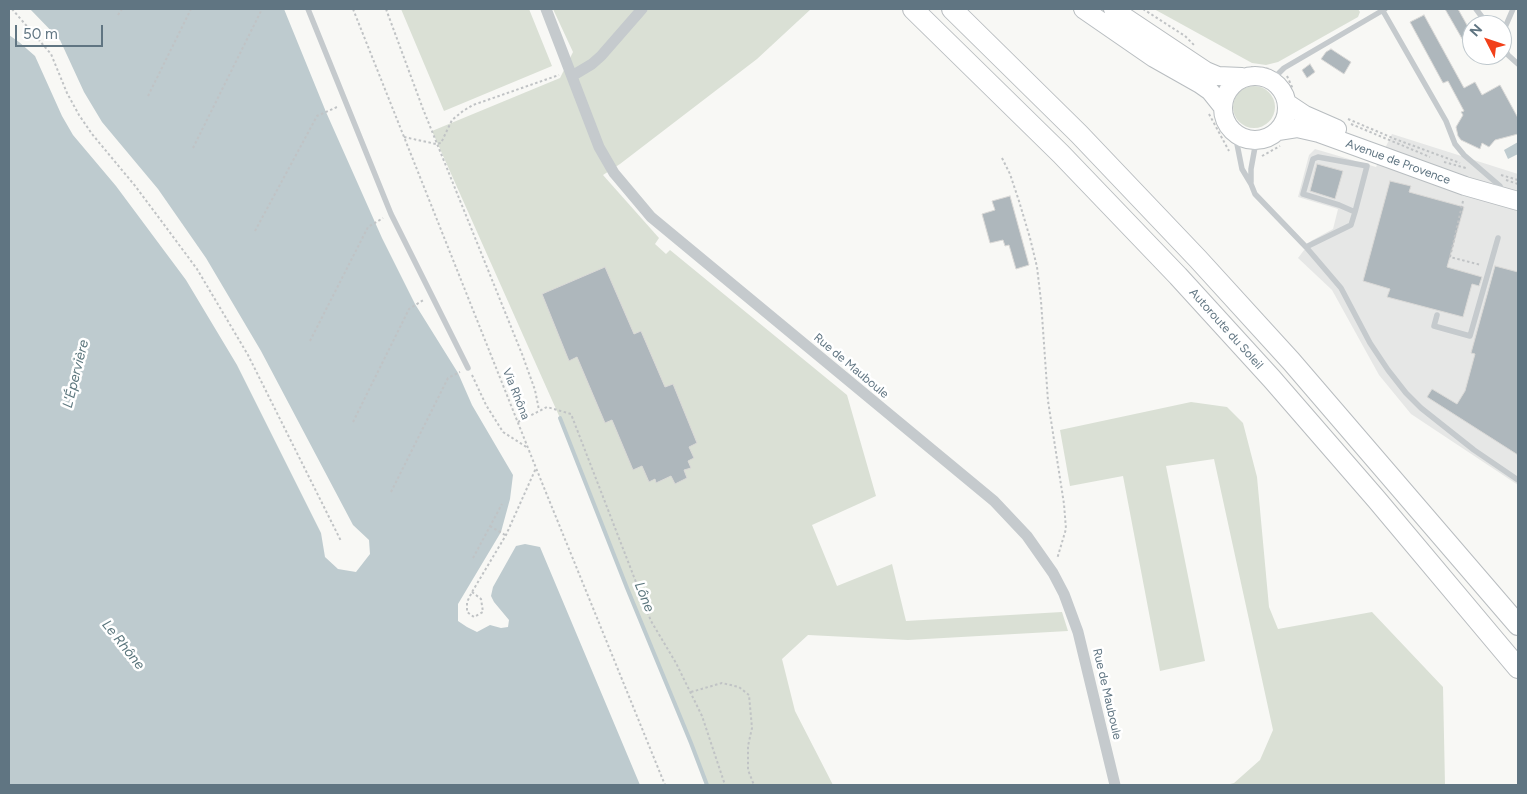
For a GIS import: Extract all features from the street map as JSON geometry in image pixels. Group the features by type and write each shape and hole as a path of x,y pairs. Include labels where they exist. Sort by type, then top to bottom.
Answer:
{"highway":[{"name":"Autoroute du Soleil","path":"913,9 1061,154 1178,276 1371,493 1518,668"},
{"name":"Autoroute du Soleil","path":"952,9 1079,134 1198,259 1291,362 1514,619"}],"main road":[{"path":"1083,9 1154,58 1191,78 1210,92 1222,106"},
{"path":"1113,9 1206,71 1218,76 1242,78"},
{"path":"1252,75 1272,80 1284,94 1287,102 1287,113 1281,137 1269,137 1256,148 1235,134 1225,122 1222,106 1224,97 1228,89 1242,78 1252,75"},
{"name":"Avenue de Provence","path":"1287,102 1305,115 1321,123 1436,166 1497,180 1518,191"},
{"name":"Avenue de Provence","path":"1281,137 1297,128 1318,133 1465,186 1518,200"}],"street":[{"name":"Rue de Mauboule","path":"546,9 567,75 599,147 614,173 652,217 994,502 1027,536 1053,573 1064,594 1078,632 1115,785"},
{"path":"567,75 592,64 642,9"}],"lane":[{"path":"308,9 391,214 468,368"},
{"path":"1272,80 1284,68 1384,10 1446,121 1455,144 1464,155 1486,174 1497,180"},
{"path":"1235,134 1242,169 1255,194 1306,248 1340,288 1370,343 1406,393 1421,408 1474,450 1518,480"},
{"path":"1251,184 1251,169 1256,148"},
{"path":"1306,248 1351,225 1355,212 1367,166 1318,157 1314,158 1303,194 1355,212"},
{"path":"1437,315 1434,326 1470,336 1498,238"}],"path":[{"path":"12,9 51,54 67,93 92,134 136,187 197,269 248,355 341,541"},
{"path":"118,15 122,9"},
{"path":"148,96 191,9"},
{"path":"193,148 262,9"},
{"name":"Via Rhôna","path":"353,9 665,785"},
{"path":"386,9 437,144 522,354 535,390 539,412"},
{"path":"404,137 440,143 444,139 452,120 473,105 567,75"},
{"path":"1210,92 1204,104 1228,151 1238,154"},
{"path":"255,230 317,116 345,104"},
{"path":"1345,118 1394,139 1470,167"},
{"path":"1342,120 1433,158"},
{"path":"1256,148 1262,156 1281,137"},
{"path":"1002,158 1010,174 1037,267 1048,401 1064,504 1066,529 1053,573"},
{"path":"1442,161 1518,182"},
{"path":"1497,180 1518,182"},
{"path":"1463,196 1464,200 1450,257 1481,265"},
{"path":"310,341 368,227 391,214"},
{"path":"353,422 409,309 431,296"},
{"path":"391,492 448,378 468,368 486,405 503,432 528,448"},
{"path":"518,422 548,407 571,414 651,621 691,692 702,716 724,785"},
{"path":"472,592 481,599 483,612 474,617 468,612 467,602 472,592 506,535 536,468"},
{"path":"473,558 502,504"},
{"path":"490,526 506,535"},
{"path":"691,692 722,683 739,687 749,695 752,728 748,746 748,770 754,785"}],"shaded area":[{"path":"401,9 529,9 552,66 444,111"},
{"path":"553,9 811,9 757,59 603,175 659,238 655,244 666,254 670,250 847,395 876,496 812,525 837,586 892,564 906,621 1062,612 1068,631 908,640 808,635 782,659 795,711 833,785 707,785 560,418 432,131 560,78 573,52"},
{"path":"1154,9 1358,9 1360,12 1358,17 1278,62 1266,65 1252,63"},
{"path":"1254,86 1269,92 1275,107 1269,122 1254,128 1239,122 1233,107 1239,92"},
{"path":"1392,134 1518,174 1518,485 1411,414 1379,375 1332,290 1298,258 1311,241 1333,229 1338,209 1298,197 1309,155 1315,149 1376,167"},
{"path":"1191,402 1227,407 1243,423 1257,477 1269,607 1278,629 1372,612 1443,687 1445,785 1226,785 1234,783 1260,760 1273,730 1214,459 1166,466 1205,661 1160,671 1123,476 1070,486 1060,430"}],"water":[{"path":"30,9 284,9 326,112 382,238 415,304 458,373 472,405 513,475 510,499 501,532 458,604 458,621 477,632 490,625 501,628 508,627 509,620 491,596 493,587 516,546 525,544 540,547 640,785 9,785 9,35 35,56 62,116 73,135 116,186 186,280 237,365 321,533 325,557 338,569 356,572 370,554 369,540 353,525 261,351 206,258 158,189 102,122 84,92 60,40"},
{"path":"1518,142 1518,154 1508,159 1504,150"}],"building":[{"path":"1445,9 1458,9 1462,16 1462,39"},
{"path":"1424,15 1464,88 1475,82 1482,95 1500,85 1518,118 1518,134 1495,140 1489,147 1482,143 1480,149 1461,140 1456,127 1463,115 1461,112 1464,111 1448,81 1443,83 1410,22"},
{"path":"1331,49 1351,62 1344,74 1321,59"},
{"path":"1310,64 1315,72 1307,78 1302,70"},
{"path":"1317,164 1343,171 1335,199 1310,191"},
{"path":"1390,181 1411,186 1409,192 1464,207 1447,267 1482,277 1479,286 1472,284 1463,317 1387,297 1390,289 1363,281"},
{"path":"1010,196 1029,265 1016,269 1009,245 1005,246 1003,240 990,243 982,214 995,210 992,201"},
{"path":"1495,266 1518,272 1518,455 1427,397 1432,389 1457,404 1465,391 1475,354 1471,353"},
{"path":"605,267 634,334 641,331 665,387 673,384 697,443 689,447 694,458 688,461 691,468 684,470 687,478 675,484 671,476 656,483 655,479 649,482 642,466 633,470 612,420 605,423 577,357 569,361 542,294"}],"waterway":[{"name":"Lône","path":"560,418 707,785"}],"water label":[{"name":"L'Épervière","path":"76,374"},
{"name":"Le Rhône","path":"123,645"}]}
